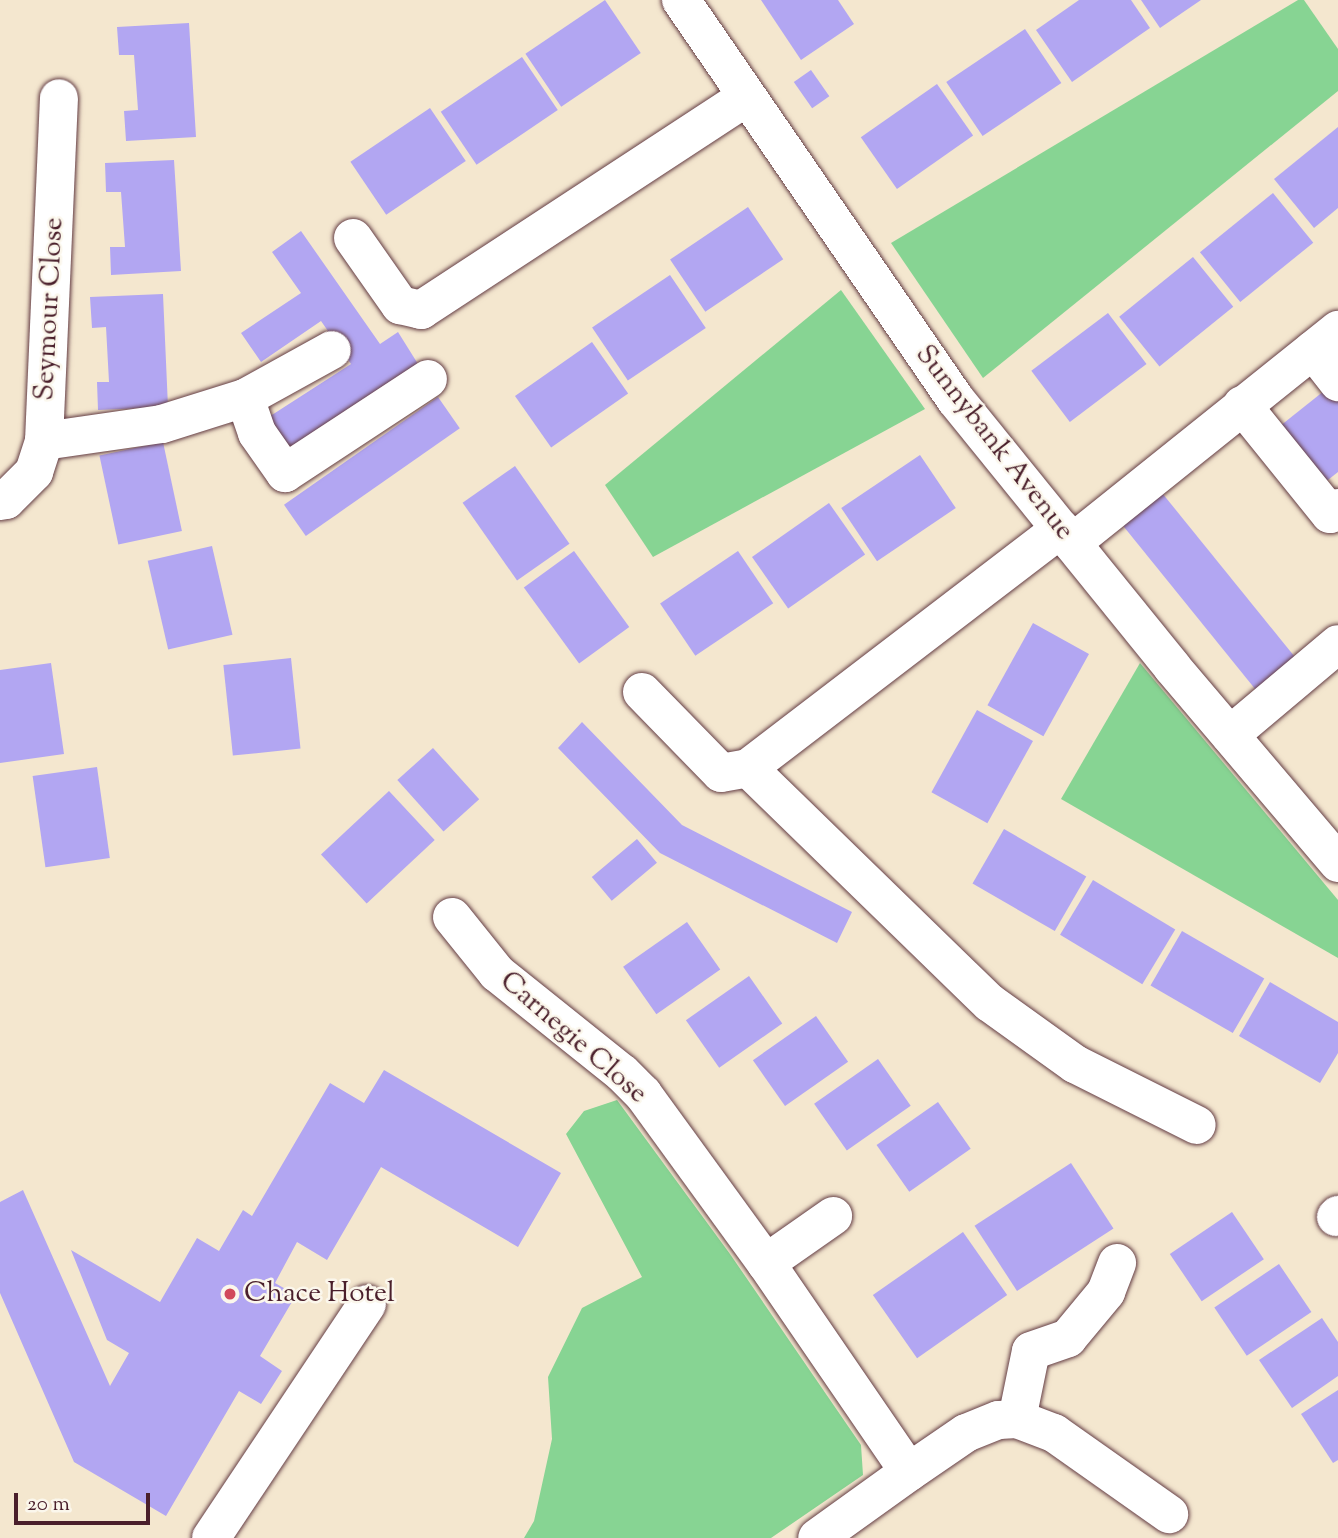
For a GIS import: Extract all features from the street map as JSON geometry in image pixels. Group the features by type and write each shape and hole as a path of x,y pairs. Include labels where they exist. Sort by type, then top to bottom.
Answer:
{"street":[{"name":"Sunnybank Avenue","path":"681,0 956,400 1338,863"},
{"path":"353,238 400,305 421,310 747,96"},
{"name":"Seymour Close","path":"0,501 5,500 34,472 44,441 59,98"},
{"path":"642,692 721,773 748,768 1067,536 1326,340 1338,382"},
{"path":"44,441 162,424 245,398 332,350"},
{"path":"245,398 257,433 285,473 428,379"},
{"path":"1242,405 1330,514 1338,508"},
{"path":"1230,735 1338,644"},
{"path":"748,768 990,1003 1075,1064 1197,1125"},
{"name":"Carnegie Close","path":"452,917 498,973 633,1083 766,1263 909,1472"},
{"path":"766,1263 833,1216"},
{"path":"1017,1419 1031,1351 1068,1338 1106,1292 1117,1264"},
{"path":"211,1538 367,1304"},
{"path":"817,1538 966,1433 999,1420 1017,1419 1054,1433 1169,1514"}],"green space":[{"path":"1298,0 1304,0 1338,49 1338,91 983,378 891,243"},
{"path":"841,290 925,409 653,557 605,485"},
{"path":"1140,663 1338,900 1338,958 1061,799"},
{"path":"617,1100 730,1254 861,1445 863,1475 771,1538 524,1538 534,1521 552,1439 548,1377 582,1308 642,1277 566,1134 584,1111"}],"building":[{"path":"605,0 641,53 561,107 525,54"},
{"path":"761,0 838,0 854,24 801,60"},
{"path":"1079,0 1131,0 1150,28 1072,82 1036,30"},
{"path":"1141,0 1201,0 1160,28"},
{"path":"189,23 196,137 126,141 124,111 138,110 134,55 119,55 117,27"},
{"path":"1025,29 1061,83 983,136 946,82"},
{"path":"522,57 558,110 477,165 441,112"},
{"path":"811,70 829,96 812,108 794,82"},
{"path":"937,84 973,136 897,189 861,137"},
{"path":"430,108 466,161 386,215 350,162"},
{"path":"1338,127 1338,208 1314,228 1274,179"},
{"path":"174,160 181,271 111,275 110,247 125,247 121,192 106,192 105,163"},
{"path":"1273,193 1313,243 1240,302 1200,252"},
{"path":"748,207 783,259 705,312 670,260"},
{"path":"301,231 380,344 398,332 418,364 282,454 261,422 351,364 321,321 261,362 241,333 301,293 272,252"},
{"path":"1193,257 1233,307 1159,367 1119,317"},
{"path":"670,275 706,328 628,381 592,328"},
{"path":"163,294 168,407 98,410 97,382 109,382 106,327 92,328 90,297"},
{"path":"1108,313 1147,364 1070,422 1031,371"},
{"path":"592,342 628,394 551,448 515,396"},
{"path":"1329,387 1338,398 1338,472 1319,487 1275,430"},
{"path":"438,397 460,428 306,536 284,505"},
{"path":"163,442 182,531 118,545 99,456"},
{"path":"920,455 956,508 877,561 841,508"},
{"path":"515,466 569,544 517,581 463,503"},
{"path":"1154,483 1300,663 1260,695 1114,515"},
{"path":"829,503 865,555 788,609 752,557"},
{"path":"212,546 232,635 168,650 148,561"},
{"path":"574,551 629,627 579,663 524,587"},
{"path":"738,551 773,603 695,656 660,604"},
{"path":"1033,623 1089,654 1043,736 987,705"},
{"path":"291,658 301,749 233,756 223,665"},
{"path":"51,663 64,754 0,763 0,670"},
{"path":"977,710 1033,741 987,823 931,792"},
{"path":"582,722 682,825 852,912 837,943 660,853 558,748"},
{"path":"433,748 479,799 443,831 397,780"},
{"path":"97,767 110,858 45,867 33,776"},
{"path":"389,791 435,840 367,903 321,854"},
{"path":"1004,829 1086,876 1055,931 972,884"},
{"path":"637,839 657,863 612,901 592,877"},
{"path":"1093,880 1175,929 1142,984 1060,935"},
{"path":"687,922 720,970 656,1014 623,967"},
{"path":"1182,931 1264,979 1233,1033 1150,986"},
{"path":"749,976 782,1024 719,1068 686,1020"},
{"path":"1270,982 1338,1022 1338,1053 1320,1083 1239,1036"},
{"path":"816,1016 848,1062 785,1106 753,1060"},
{"path":"878,1059 911,1106 847,1150 814,1104"},
{"name":"Chace Hotel","path":"384,1070 561,1173 518,1247 381,1167 327,1260 297,1242 275,1283 296,1295 260,1356 282,1371 261,1404 239,1391 166,1516 74,1462 0,1293 0,1202 23,1190 110,1386 129,1353 107,1340 71,1250 160,1302 197,1238 219,1251 243,1210 252,1216 330,1083 364,1103"},
{"path":"938,1102 971,1149 909,1192 877,1145"},
{"path":"1071,1163 1113,1228 1017,1291 975,1226"},
{"path":"1232,1212 1264,1259 1202,1301 1170,1254"},
{"path":"963,1232 1007,1295 917,1358 873,1295"},
{"path":"1279,1264 1311,1312 1247,1356 1214,1308"},
{"path":"1322,1318 1338,1342 1338,1376 1292,1408 1259,1360"},
{"path":"1338,1390 1338,1460 1333,1463 1301,1414"}],"place":[{"name":"Chace Hotel","path":"230,1294"}]}
